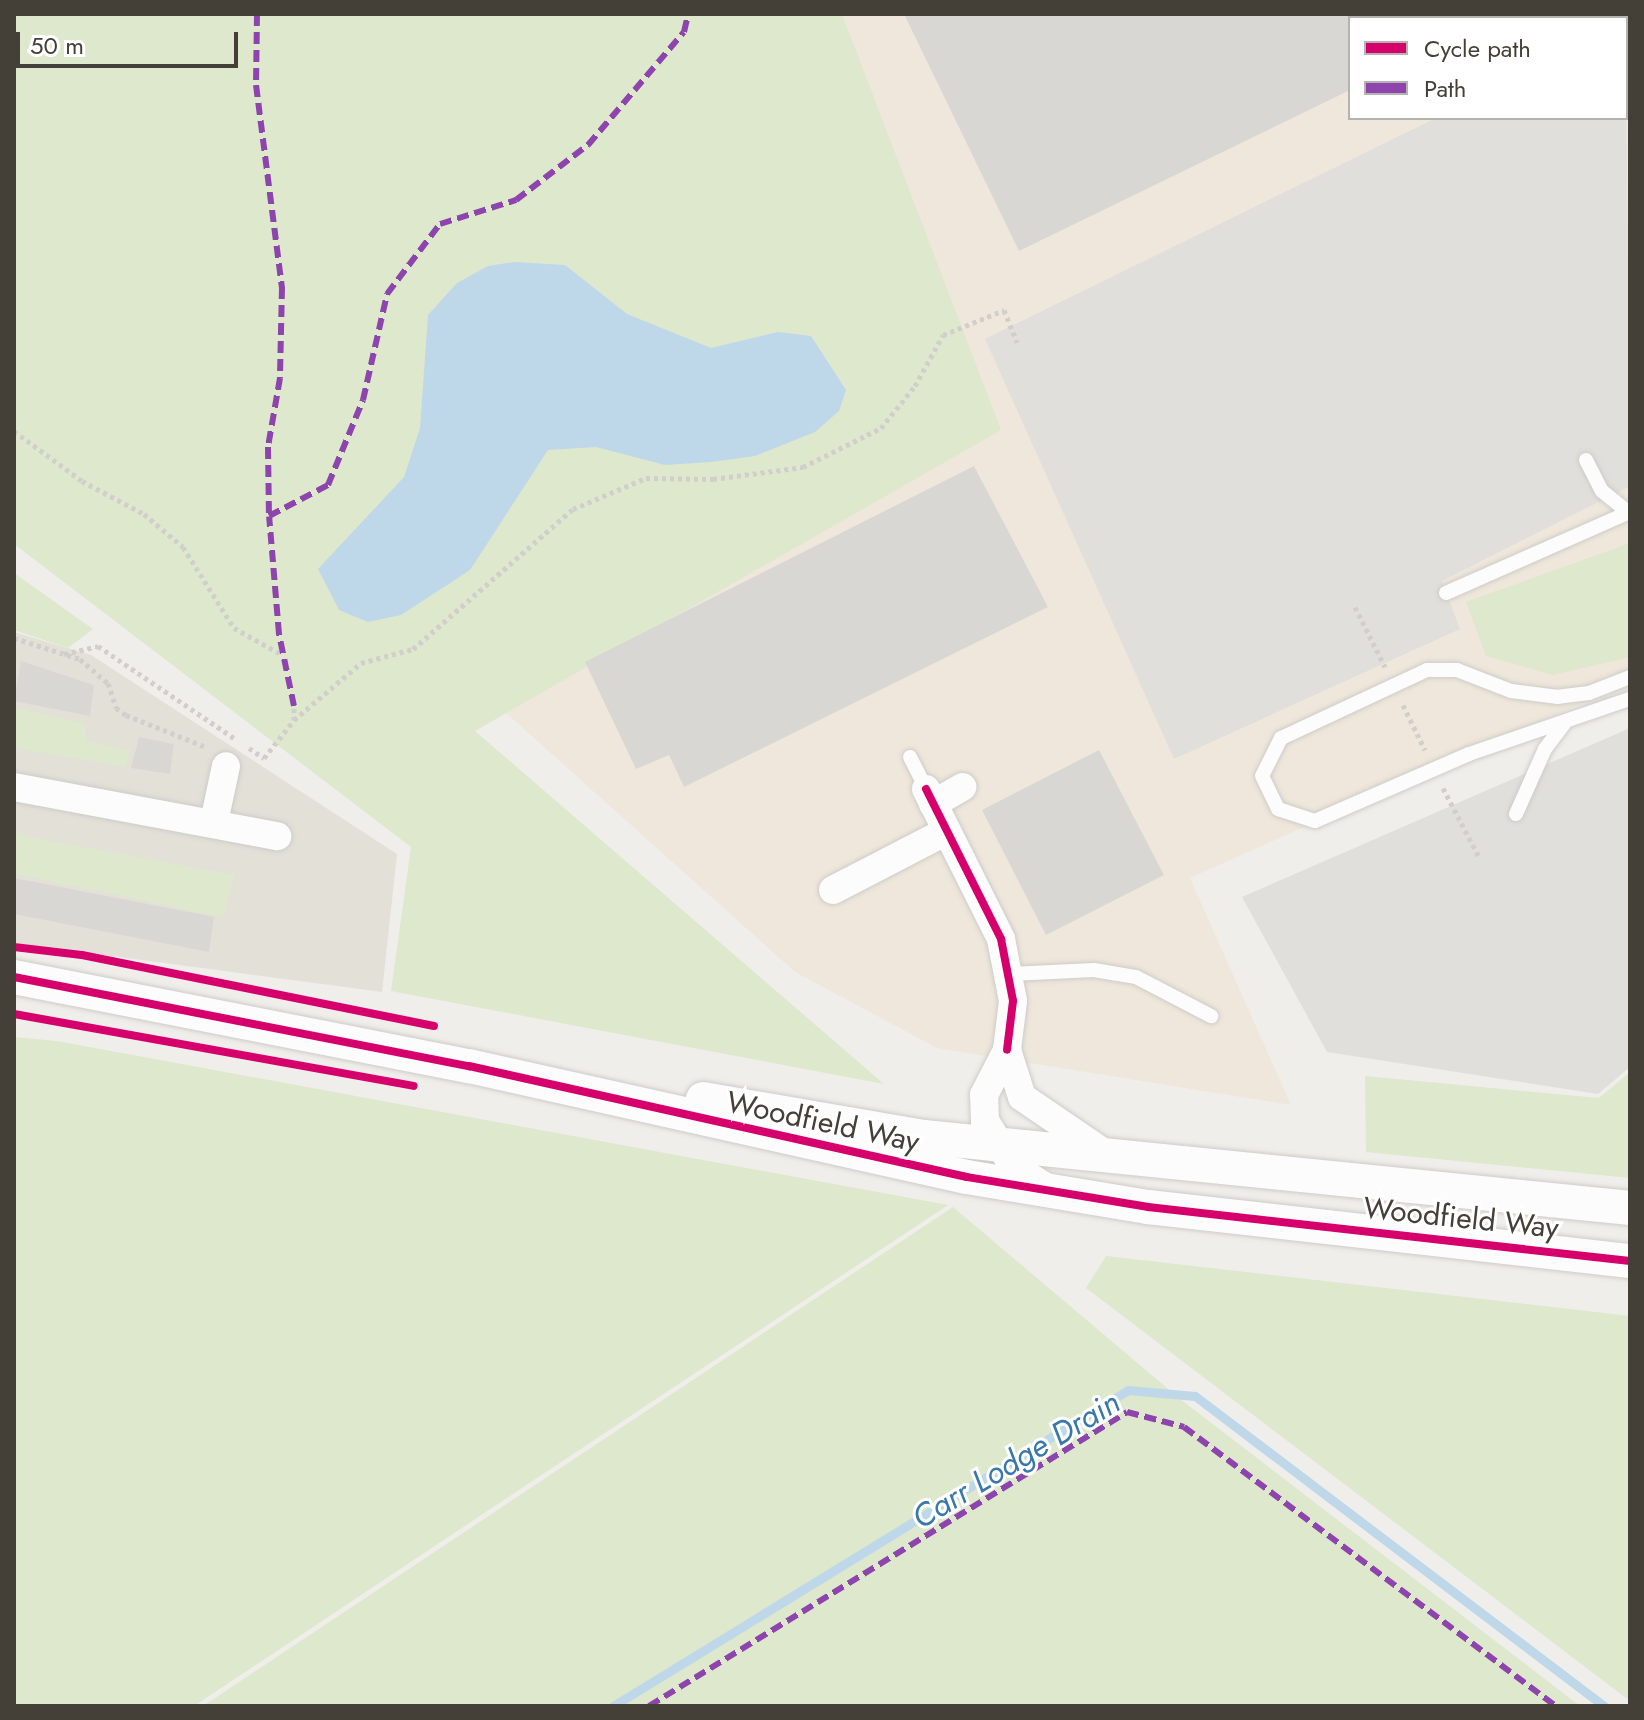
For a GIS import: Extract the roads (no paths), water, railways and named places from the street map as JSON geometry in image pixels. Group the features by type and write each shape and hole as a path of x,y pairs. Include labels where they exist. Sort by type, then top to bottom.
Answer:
{"street":[{"path":"214,822 216,757"},
{"path":"14,787 277,836"},
{"path":"930,797 963,787"},
{"name":"Woodfield Way","path":"930,797 1001,939 1010,974 1013,1019 1007,1050 984,1095 985,1121 994,1143 1025,1175 1058,1192"},
{"path":"833,890 947,831"},
{"name":"Woodfield Way","path":"14,977 469,1066 632,1106 1058,1192 1630,1261"},
{"name":"Woodfield Way","path":"1007,1050 1022,1097 1104,1153"},
{"name":"Woodfield Way","path":"469,1066 994,1143 1630,1208"}],"lane":[{"path":"1446,593 1629,512 1602,491 1586,460"},
{"path":"1630,677 1589,693 1558,697 1511,691 1457,670 1427,670 1281,738 1262,776 1278,809 1315,821 1434,769 1630,699"},
{"path":"1516,814 1545,749 1567,720"},
{"path":"910,757 930,797"},
{"path":"1010,974 1094,970 1136,977 1211,1016"}],"water":[{"path":"514,262 565,265 627,314 711,348 778,332 811,336 846,390 839,411 815,432 755,456 711,462 665,465 596,447 548,450 470,570 401,615 368,622 339,610 318,569 404,477 420,428 428,315 457,283 488,266"}],"waterway":[{"name":"Carr Lodge Drain","path":"613,1706 1128,1390 1195,1396 1604,1706"}]}
